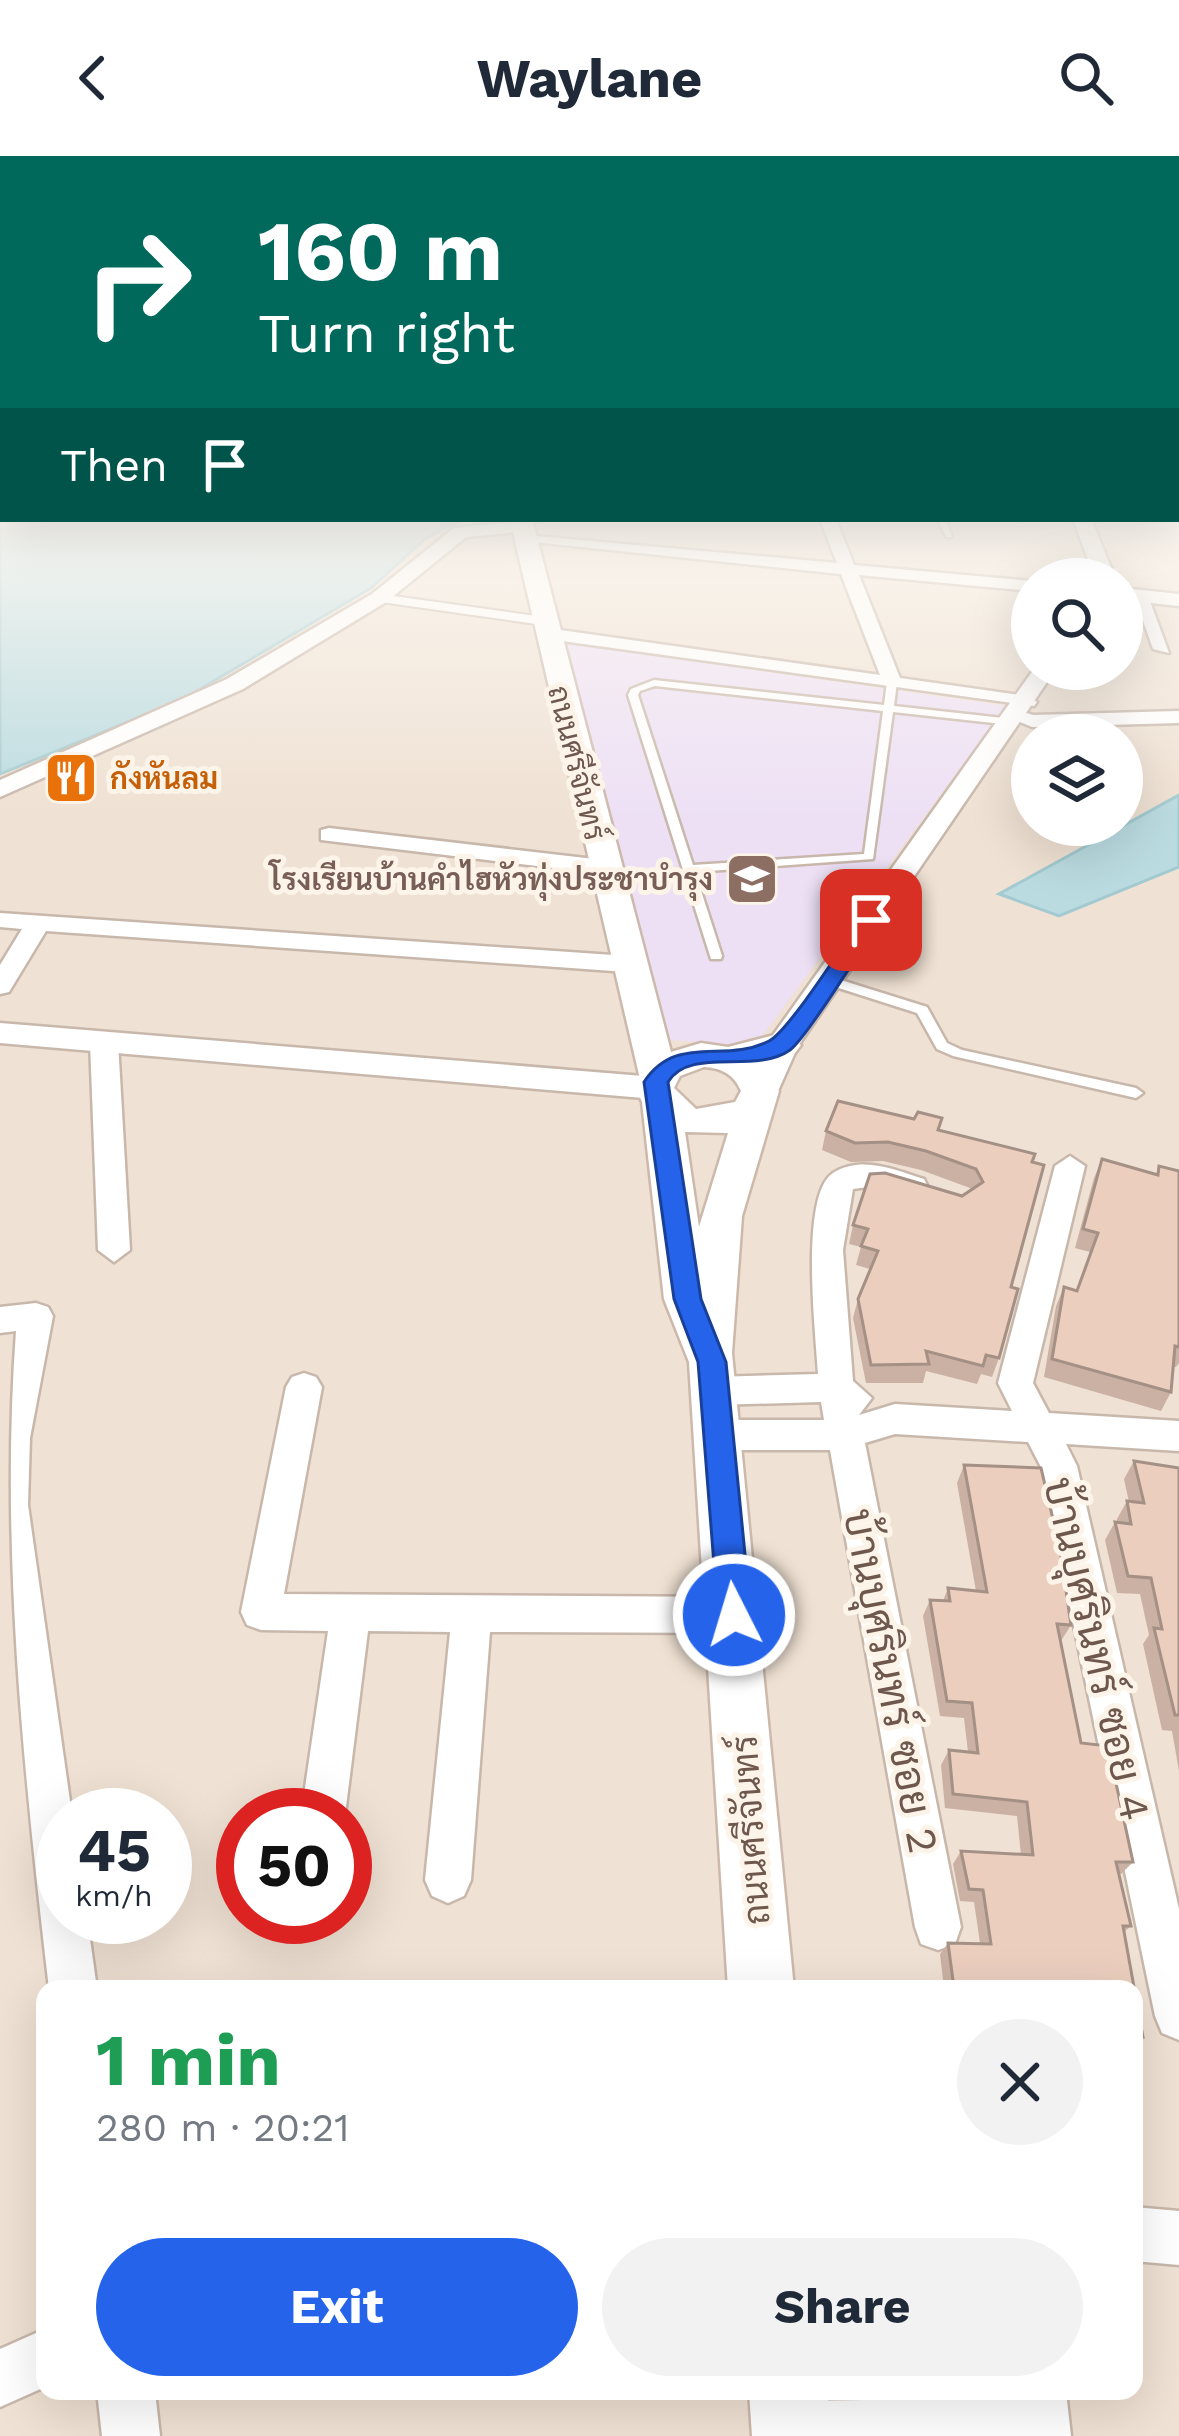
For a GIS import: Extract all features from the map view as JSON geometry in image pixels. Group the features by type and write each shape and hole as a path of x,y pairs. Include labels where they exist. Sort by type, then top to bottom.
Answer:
{"main road":[{"name":"ถนนศรีจันทร์","path":"539,606 645,1029 663,1047 687,1299 715,1396 760,1980"},
{"path":"758,1101 738,1118 704,1123 672,1113 666,1081 782,1045"},
{"path":"715,1396 721,1216 760,1091 751,1072 728,1059"}],"street":[{"path":"0,789 216,694 365,606"},
{"path":"425,606 892,682 1018,713 1032,721 1179,717"},
{"path":"865,606 892,682"},
{"path":"1143,615 1160,644 1143,640"},
{"path":"758,1101 782,1045 1033,690"},
{"path":"328,835 603,867"},
{"path":"0,920 627,964"},
{"path":"0,986 38,923"},
{"path":"0,1033 666,1081"},
{"path":"104,1042 114,1250"},
{"name":"บ้านบุศรินทร์ ซอย 4","path":"1070,1166 1015,1383 1059,1466 1179,2016"},
{"name":"บ้านบุศรินทร์ ซอย 2","path":"936,1193 870,1174 850,1175 839,1184 827,1250 843,1435 938,1927"},
{"path":"0,1320 36,1316 13,1371 7,1546 44,1788"},
{"path":"304,1388 261,1612 734,1615"},
{"path":"715,1396 836,1388 895,1419"},
{"path":"715,1396 843,1435 895,1419 1179,1436"},
{"path":"327,1788 351,1609"},
{"path":"448,1880 472,1610"},
{"path":"67,1944 72,1980"},
{"path":"1143,2235 1179,2239"},
{"path":"0,2379 36,2361"},
{"path":"127,2400 131,2436"},
{"path":"790,2419 1040,2418"}],"lane":[{"path":"688,869 868,857 892,682"},
{"path":"716,956 633,695 636,688 654,683 890,709 1018,713"},
{"path":"828,980 922,1010 941,1046 958,1053 1136,1093"}],"shaded area":[{"path":"0,606 1011,606 1011,690 1143,690 1143,606 1179,606 1179,2436 0,2436"},
{"name":"โรงเรียนบ้านคำไฮหัวทุ่งประชาบำรุง","path":"565,643 1006,706 760,1039 750,1046 669,1040"}],"water":[{"path":"0,606 340,606 180,701 0,774"},
{"path":"1179,795 1179,867 1059,916 999,894 1086,846 1143,846 1143,815"}],"building":[{"path":"838,1101 914,1119 918,1112 942,1118 938,1130 1035,1154 1032,1162 1044,1165 1011,1287 1018,1289 999,1358 986,1355 983,1366 926,1351 929,1364 871,1365 858,1299 878,1251 861,1246 868,1229 853,1225 870,1174 885,1173 962,1196 983,1182 976,1169 926,1151 888,1142 855,1143 826,1131"},
{"path":"1102,1159 1158,1175 1159,1166 1179,1171 1179,1347 1175,1346 1171,1392 1052,1359 1064,1287 1077,1291 1098,1233 1083,1229"},
{"path":"1134,1461 1179,1468 1179,1715 1175,1715 1154,1628 1162,1629 1151,1578 1128,1576 1115,1522 1131,1524 1127,1501 1144,1503"},
{"path":"964,1465 1041,1468 1060,1549 1071,1625 1057,1624 1081,1743 1108,1746 1133,1862 1116,1862 1131,1926 1123,1926 1133,1980 953,1980 948,1943 991,1944 983,1890 969,1889 961,1851 1033,1855 1027,1802 953,1794 949,1750 978,1753 972,1703 947,1701 930,1600 950,1601 948,1588 987,1592"}],"place":[{"name":"กังหันลม","path":"71,778"},
{"name":"โรงเรียนบ้านคำไฮหัวทุ่งประชาบำรุง","path":"752,879"}],"route":[{"path":"734,1615 712,1362 687,1299 656,1082 665,1068 688,1057 742,1058 782,1045 871,920"}]}
